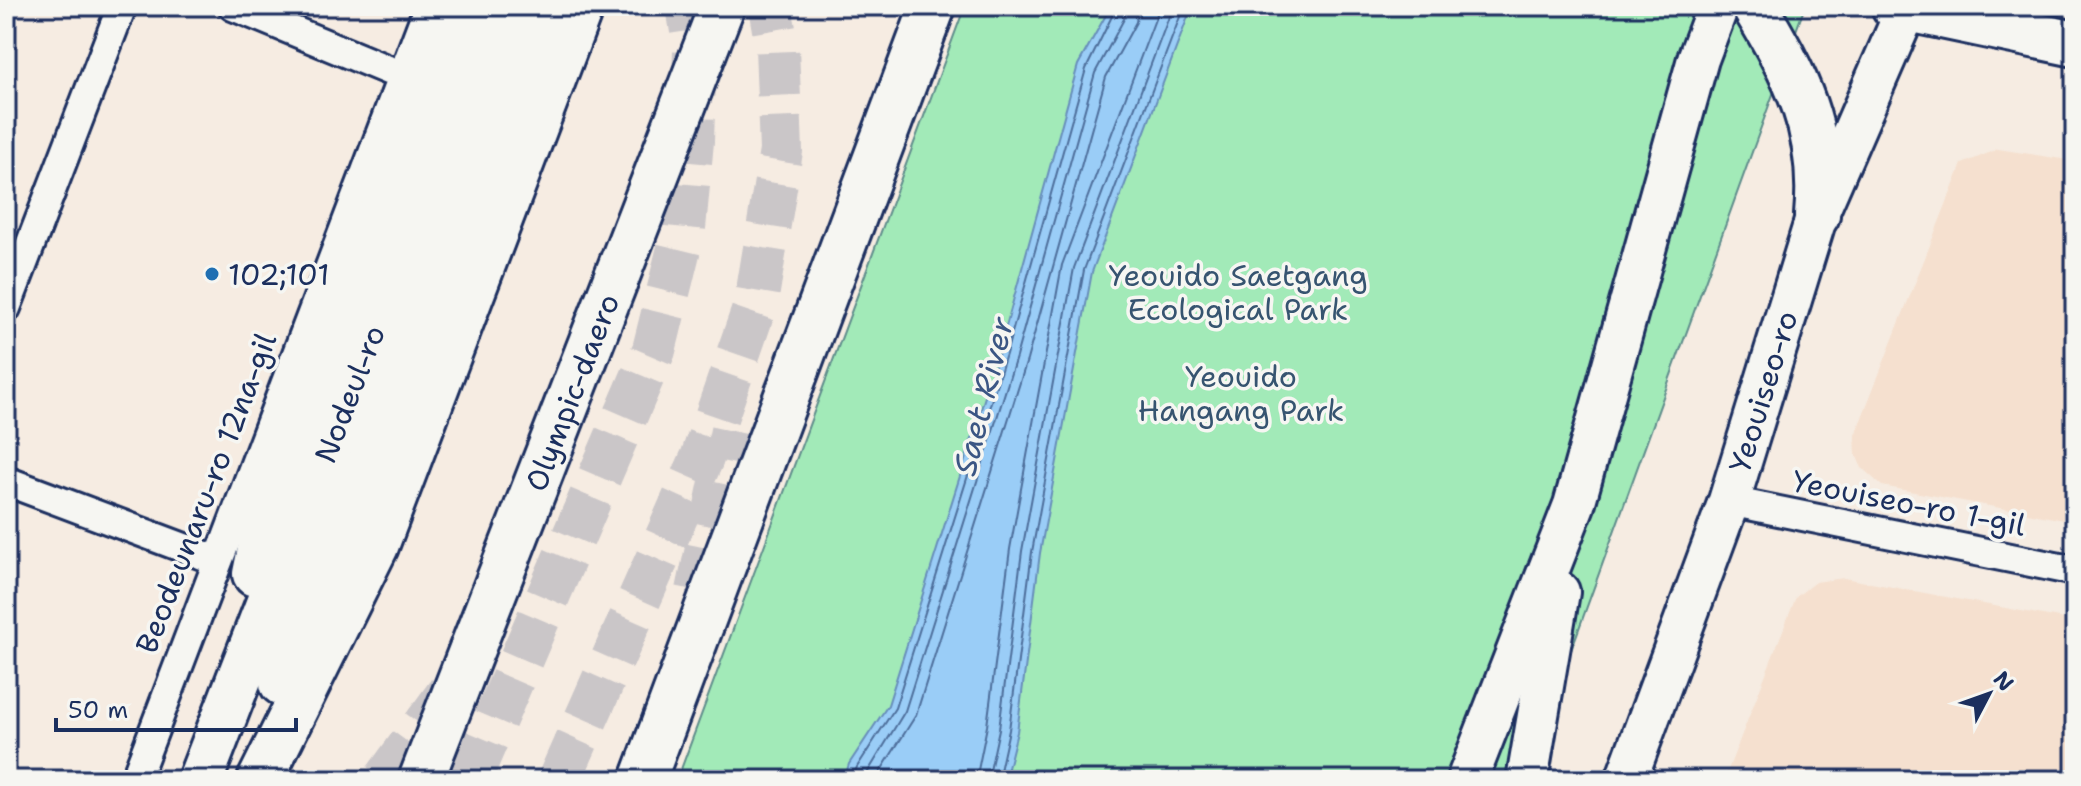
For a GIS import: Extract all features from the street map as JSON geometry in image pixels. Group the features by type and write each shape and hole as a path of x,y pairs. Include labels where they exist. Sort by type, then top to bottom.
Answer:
{"main road":[{"path":"231,698 271,496 462,6"},
{"name":"Nodeul-ro","path":"200,780 499,6"},
{"name":"Nodeul-ro","path":"250,780 303,621 542,6"},
{"path":"260,780 376,546 581,6"},
{"name":"Olympic-daero","path":"421,780 722,6"},
{"path":"643,780 933,6"},
{"path":"1467,780 1574,505 1698,59 1718,6"},
{"path":"1754,6 1784,57 1812,125 1820,185 1817,215"},
{"path":"1902,8 2075,44"},
{"name":"Yeouiseo-ro","path":"1626,780 1729,501 1817,215 1902,8"},
{"path":"1527,780 1574,505"}],"street":[{"path":"6,308 122,6"},
{"path":"233,6 400,75"},
{"name":"Beodeunaru-ro 12na-gil","path":"135,780 400,75 429,6"},
{"path":"6,481 216,560"},
{"name":"Yeouiseo-ro 1-gil","path":"1729,501 2075,571"}],"shaded area":[{"path":"1998,149 2075,161 2075,522 1882,486 1862,468 1856,455 1855,435 1962,164"},
{"path":"1844,578 2075,621 2075,780 1724,780 1796,597 1815,582"}],"green space":[{"name":"Yeouido Hangang Park","path":"965,6 1805,6 1524,780 677,780"}],"water":[{"path":"1111,6 1192,6 1092,272 1040,553 1017,732 1005,780 844,780 849,764 888,705 999,352 1078,65"}],"tunnel":[{"path":"469,780 654,350 684,228 692,141 695,50 688,6"},
{"path":"559,780 702,458 756,303 781,151 777,47 770,6"},
{"path":"698,591 732,431"},
{"path":"385,780 449,692"}],"place":[{"name":"102;101","path":"212,274"}],"park label":[{"name":"Yeouido Saetgang Ecological Park","path":"1238,292"}],"water label":[{"name":"Saet River","path":"983,396"}]}
